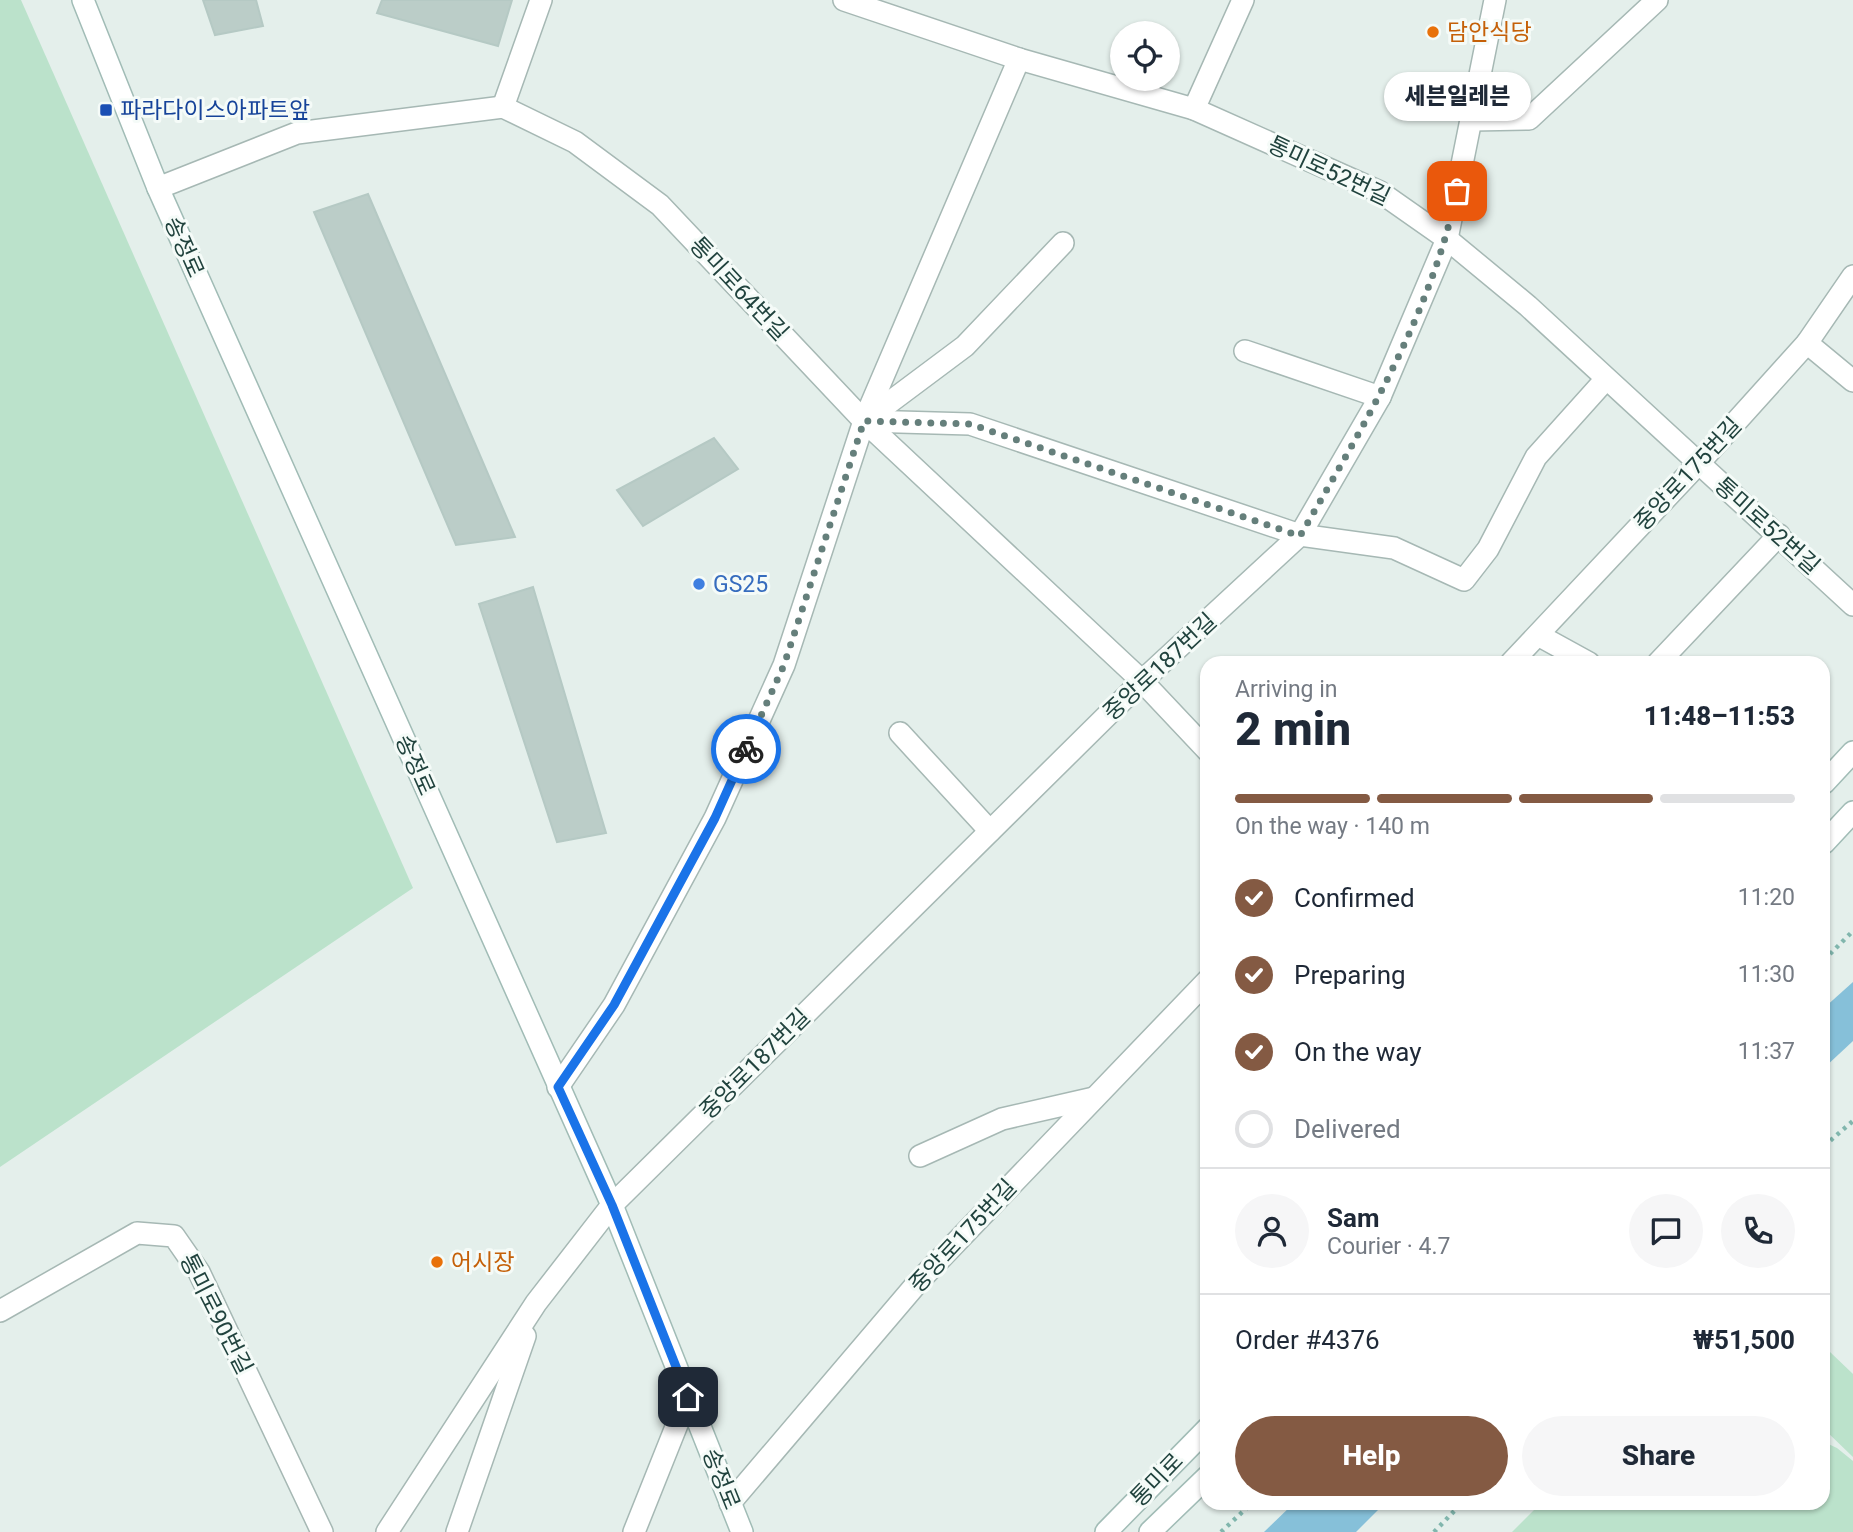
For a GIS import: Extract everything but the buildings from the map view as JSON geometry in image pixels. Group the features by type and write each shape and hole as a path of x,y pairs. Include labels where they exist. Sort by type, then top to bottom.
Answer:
{"street":[{"name":"송정로","path":"83,0 158,188 612,1205 742,1532"},
{"path":"158,188 297,133 503,107 541,0"},
{"name":"통미로52번길","path":"844,0 1019,59 1194,109 1380,192 1447,239 1528,306 1853,604"},
{"path":"1194,109 1243,0"},
{"name":"중앙로187번길","path":"536,1303 612,1205 1142,681 1300,536 1380,397 1447,239 1495,0"},
{"path":"1472,120 1529,119 1657,0"},
{"path":"558,1087 614,1005 715,818 784,665 864,421 1019,59"},
{"name":"통미로64번길","path":"503,107 575,142 660,205 864,421 1142,681 1200,743"},
{"path":"864,421 965,346 1063,243"},
{"name":"중앙로175번길","path":"1518,656 1807,343 1853,276"},
{"path":"1807,343 1853,382"},
{"path":"1245,351 1380,397"},
{"path":"864,421 970,424 1300,536 1394,548 1464,580 1488,549 1536,457 1606,379"},
{"path":"1665,656 1779,535"},
{"path":"1538,635 1576,656"},
{"path":"900,733 990,831"},
{"path":"1830,777 1853,752"},
{"path":"1830,837 1853,812"},
{"name":"중앙로175번길","path":"730,1503 919,1281 1200,988"},
{"path":"920,1156 1002,1119 1094,1098"},
{"name":"통미로90번길","path":"0,1311 137,1233 174,1236 199,1272 321,1532"},
{"path":"387,1532 536,1303"},
{"path":"457,1532 536,1303"},
{"path":"634,1532 688,1397"},
{"name":"통미로","path":"1106,1532 1200,1436"},
{"name":"통미로","path":"1150,1532 1200,1484"}],"path":[{"path":"1830,954 1853,931"},
{"path":"1830,1141 1853,1121"},
{"path":"1221,1532 1245,1510"},
{"path":"1434,1532 1455,1510"}],"green space":[{"path":"0,0 21,0 413,888 0,1167"},
{"path":"1830,1352 1853,1374 1853,1457 1830,1435"},
{"path":"1830,1445 1853,1461 1853,1532 1512,1532 1534,1510 1830,1510"}],"water":[{"path":"1853,982 1853,1041 1830,1062 1830,1003"},
{"path":"1287,1510 1378,1510 1356,1532 1264,1532"}],"way so far":[{"path":"746,749 784,665 864,421 970,424 1300,536 1380,397 1447,239 1457,191"}],"place":[{"name":"담안식당","path":"1433,32"},
{"name":"파라다이스아파트앞","path":"106,110"},
{"name":"세븐일레븐","path":"1457,191"},
{"name":"GS25","path":"699,584"},
{"name":"어시장","path":"437,1262"}],"route":[{"path":"688,1397 612,1205 558,1087 614,1005 715,818 746,749"}]}
